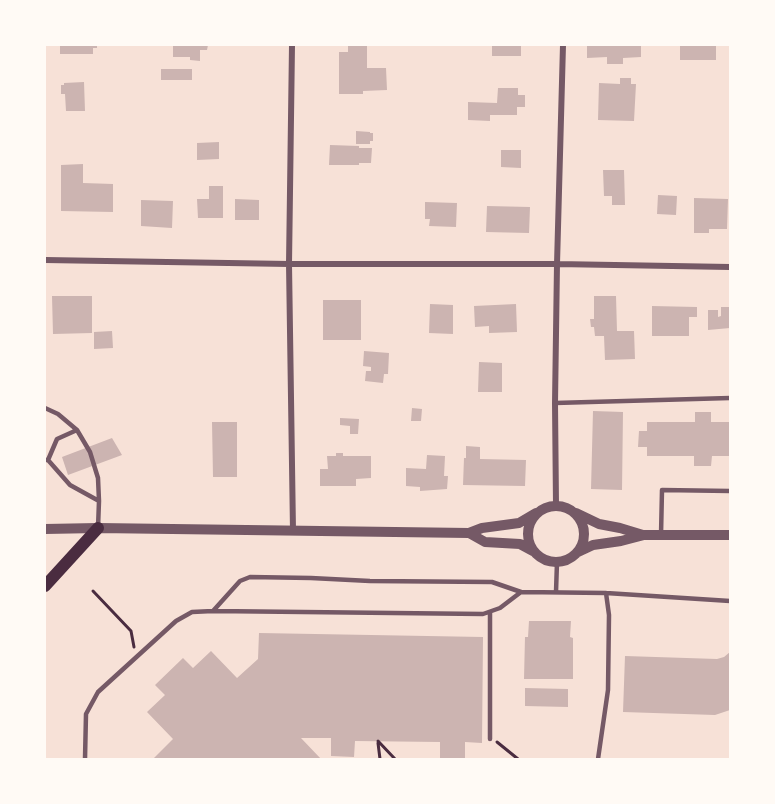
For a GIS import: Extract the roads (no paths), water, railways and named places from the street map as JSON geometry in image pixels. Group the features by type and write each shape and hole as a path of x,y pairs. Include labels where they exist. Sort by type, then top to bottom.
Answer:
{"main road":[{"path":"45,586 98,528"}],"street":[{"path":"292,45 289,264 293,531"},
{"path":"556,505 557,264 563,45"},
{"path":"45,260 730,267"},
{"path":"45,529 469,533 482,528 519,523 542,508 556,505 571,509 599,524 644,535"},
{"path":"535,553 528,533 529,525 536,513"},
{"path":"576,513 584,526 585,533 578,552"},
{"path":"469,533 485,542 520,544 546,561 557,562 567,560 593,545 644,535 730,535"}],"lane":[{"path":"555,403 730,398"},
{"path":"45,408 58,414 77,430 90,452 98,478 98,528"},
{"path":"77,430 57,439 46,460 69,485 99,501"},
{"path":"661,535 662,490 730,491"},
{"path":"556,592 557,562"},
{"path":"213,611 240,581 250,577 492,582 520,592 606,593 730,601"},
{"path":"85,759 86,714 98,692 176,621 192,612 483,614 500,608 520,592"},
{"path":"598,759 608,690 609,615 606,593"},
{"path":"490,612 490,739"}]}
